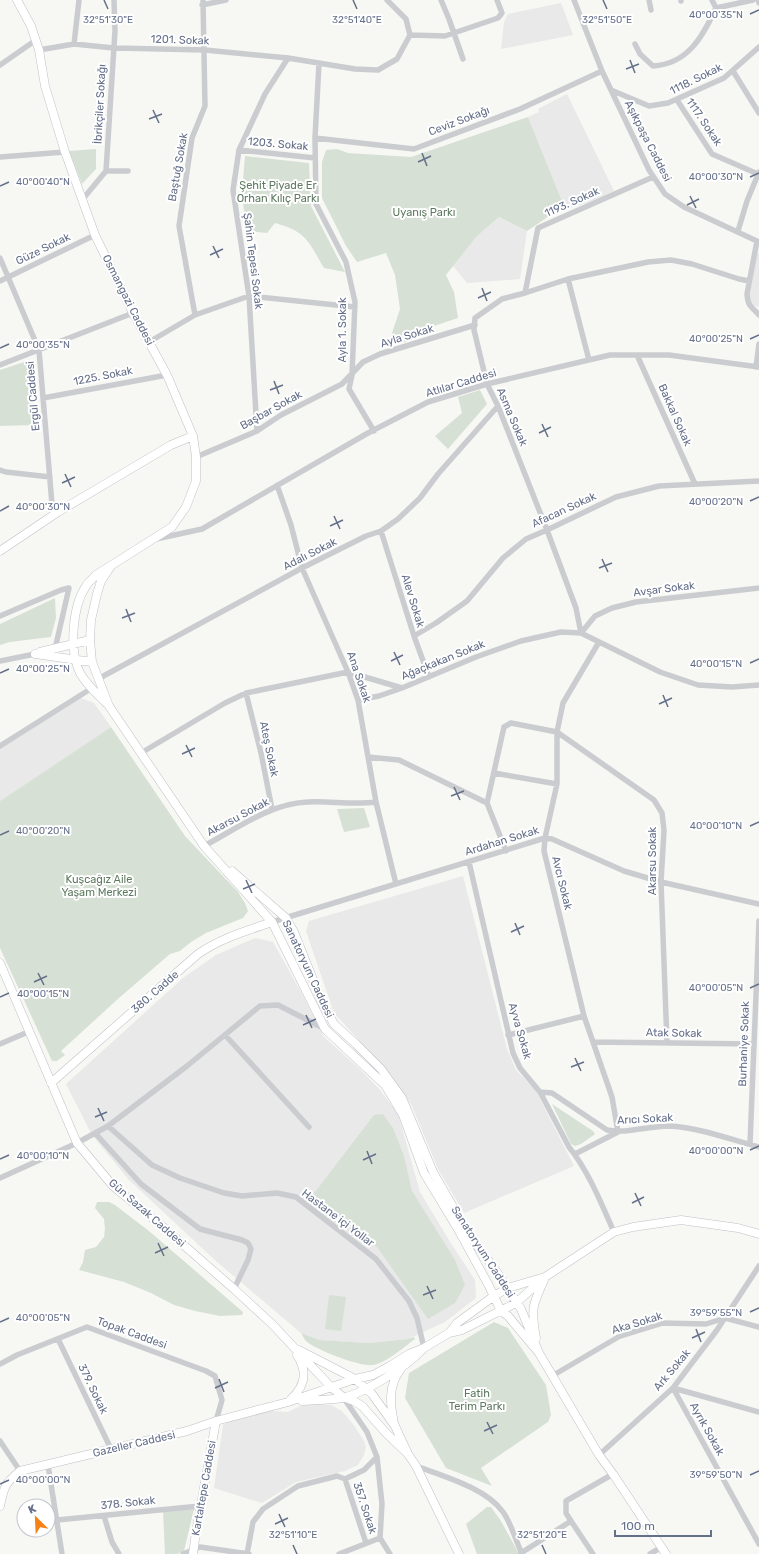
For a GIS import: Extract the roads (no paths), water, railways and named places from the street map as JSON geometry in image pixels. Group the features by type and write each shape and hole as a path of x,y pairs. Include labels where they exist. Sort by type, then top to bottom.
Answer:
{"main road":[{"name":"Osmangazi Caddesi","path":"17,0 31,26 36,40 45,86 65,152 95,235 133,313 167,375 193,436 196,457 196,481 186,507 172,527 111,566"},
{"path":"0,551 53,516 171,445 193,436"},
{"name":"Sanatoryum Caddesi","path":"109,706 92,662 90,640 91,620 97,594 101,580 111,566"},
{"name":"Sanatoryum Caddesi","path":"111,566 96,575 86,585 76,614 74,644 76,660 80,673 109,706 204,846 272,922 325,1029 385,1085 403,1115 424,1173 458,1231 501,1311 508,1316 539,1353"},
{"path":"35,654 90,640"},
{"path":"35,654 92,662"},
{"name":"Sanatoryum Caddesi","path":"204,846 286,918 294,932 322,1002 334,1024 381,1069 402,1098 433,1172 468,1232 521,1309 539,1353 598,1455 613,1474 664,1551"},
{"name":"380. Cadde","path":"50,1083 198,954 212,944 228,937 272,922"},
{"name":"Gün Sazak Caddesi","path":"0,963 28,1032 77,1143 113,1186 234,1289 267,1319 331,1388 343,1398 354,1401 362,1406 386,1433 408,1454"},
{"path":"449,1333 462,1330 516,1303 545,1277 614,1232 633,1227 681,1220 738,1228 759,1234"},
{"path":"449,1333 457,1323 494,1296 508,1288 545,1277"},
{"path":"539,1353 532,1314 535,1300 545,1277"},
{"name":"Gazeller Caddesi","path":"20,1471 187,1431 216,1421 288,1402 355,1379 373,1375 449,1333"},
{"path":"288,1402 301,1389 304,1380 300,1359 293,1347"},
{"name":"Gün Sazak Caddesi","path":"293,1347 355,1379 372,1394 395,1426 459,1554"},
{"name":"Gazeller Caddesi","path":"288,1402 343,1398 366,1389 415,1358 424,1348"},
{"path":"395,1426 391,1407 391,1393 394,1380 405,1364"},
{"name":"Kartaltepe Caddesi","path":"194,1551 200,1506 216,1421"},
{"path":"0,1506 5,1485 20,1471"}],"street":[{"path":"74,44 79,0"},
{"name":"İbrikçiler Sokağı","path":"106,170 114,48 114,0"},
{"path":"202,2 226,0"},
{"path":"387,0 406,19 410,36 444,36 498,18 502,13 497,0"},
{"path":"441,0 450,19 463,59"},
{"name":"Aşıkpaşa Caddesi","path":"574,0 602,71 653,176 665,194 684,207 758,241"},
{"path":"649,0 651,10"},
{"path":"712,0 716,8"},
{"path":"716,8 753,0"},
{"name":"Baştuğ Sokak","path":"195,315 179,226 192,138 205,106 202,2"},
{"path":"635,44 640,54 653,66 664,66 696,44 705,32 716,8"},
{"name":"1201. Sokak","path":"39,50 74,44 114,48 204,50 288,58 355,69 378,70 397,59 410,36"},
{"path":"0,65 36,40"},
{"name":"1118. Sokak","path":"611,90 649,106 668,103 724,78 759,47"},
{"name":"Şahin Tepesi Sokak","path":"257,431 249,296 234,190 239,150 265,94 288,58"},
{"name":"Ayla 1. Sokak","path":"320,63 315,138 316,204 346,262 355,307 352,375 349,389 374,431"},
{"name":"Ceviz Sokağı","path":"315,138 414,149 520,109 602,71"},
{"path":"733,71 759,113"},
{"name":"1117. Sokak","path":"676,100 712,154 759,173"},
{"name":"1203. Sokak","path":"239,150 315,158"},
{"path":"0,157 65,152"},
{"path":"82,200 106,170 128,171"},
{"path":"738,231 747,201 759,173"},
{"name":"1193. Sokak","path":"525,293 538,228 653,176"},
{"name":"Güze Sokak","path":"0,281 95,235"},
{"path":"758,241 747,294 748,302 751,308 759,315"},
{"name":"Ergül Caddesi","path":"0,258 39,350 53,516"},
{"path":"475,325 475,318 502,299 568,279 648,262 671,260 692,264 749,281"},
{"path":"568,279 589,360"},
{"path":"149,342 195,315 249,296 355,307"},
{"path":"0,365 133,313"},
{"name":"Ayla Sokak","path":"352,375 363,362 380,354 475,325"},
{"name":"Asma Sokak","path":"475,325 474,330 487,384 498,406 547,530 576,608 581,633"},
{"path":"757,367 759,344"},
{"name":"Atlılar Caddesi","path":"150,541 202,529 428,402 487,384 610,355 669,355 757,367"},
{"name":"Bakkal Sokak","path":"637,355 695,484"},
{"name":"1225. Sokak","path":"43,398 167,375"},
{"name":"Başbar Sokak","path":"196,457 257,431 281,415 342,384 352,375"},
{"name":"Adalı Sokak","path":"98,679 302,568 366,536 380,531 398,519 420,498 438,474 498,406"},
{"path":"0,470 50,477"},
{"name":"Afacan Sokak","path":"414,636 436,623 467,601 503,558 526,539 616,497 659,486 759,481"},
{"name":"Ana Sokak","path":"278,485 291,525 302,568 348,672 358,700 376,802 396,884"},
{"name":"Alev Sokak","path":"380,531 429,677"},
{"path":"0,616 69,588 55,649"},
{"name":"Avşar Sokak","path":"581,633 595,616 612,608 636,602 759,588"},
{"name":"Ağaçkakan Sokak","path":"141,753 225,703 246,693 348,672 402,688 476,657 521,641 561,632 581,633 660,672 698,685 732,687 759,685"},
{"name":"Avcı Sokak","path":"599,642 563,703 557,732 557,784 545,838 544,852 584,1016 612,1097 618,1132"},
{"path":"0,661 35,654"},
{"path":"0,746 92,688"},
{"path":"358,700 379,696 402,688"},
{"name":"Ateş Sokak","path":"246,693 261,753 272,810"},
{"path":"506,851 487,803 504,727 511,724 557,732"},
{"name":"Akarsu Sokak","path":"557,732 654,800 662,813 664,830 661,882 667,1042"},
{"path":"368,757 399,760 487,803"},
{"path":"494,773 557,784"},
{"name":"Akarsu Sokak","path":"204,846 272,810 285,805 308,802 361,804 376,802"},
{"name":"Ardahan Sokak","path":"272,922 545,838 552,839 624,872 759,904"},
{"name":"Ayva Sokak","path":"469,862 513,1053 520,1068 540,1092 569,1147 575,1154 596,1192 614,1232"},
{"name":"Burhaniye Sokak","path":"750,1144 759,921"},
{"path":"0,1178 77,1143 108,1126 260,1006 278,1005 325,1029"},
{"path":"508,1035 584,1016"},
{"path":"0,1044 28,1032"},
{"path":"225,1035 309,1127"},
{"name":"Atak Sokak","path":"593,1042 754,1044"},
{"name":"Arıcı Sokak","path":"540,1092 552,1093 607,1130 618,1132 650,1127 669,1126 691,1129 759,1147"},
{"name":"Hastane içi Yollar","path":"108,1126 152,1165 180,1178 224,1194 242,1196 277,1193 296,1197 376,1259 409,1301 417,1318 424,1348"},
{"path":"575,1154 618,1132"},
{"path":"95,1133 141,1184 200,1229 248,1243 251,1249 248,1260 234,1289"},
{"name":"Ark Sokak","path":"598,1455 673,1388 725,1318 759,1266"},
{"path":"725,1318 759,1327"},
{"name":"Aka Sokak","path":"552,1376 620,1336 662,1323 706,1324 725,1318"},
{"name":"Topak Caddesi","path":"0,1364 18,1355 87,1327 206,1371 215,1376 222,1400 216,1421"},
{"name":"379. Sokak","path":"58,1339 111,1449"},
{"path":"673,1388 759,1412"},
{"name":"Ayrık Sokak","path":"673,1388 759,1544"},
{"path":"343,1398 367,1432 377,1457 382,1504 380,1538 390,1554"},
{"path":"0,1441 20,1471"},
{"path":"183,1554 194,1551 200,1547 248,1554 253,1522 263,1508 298,1486 337,1476 345,1479 364,1470 377,1457"},
{"path":"48,1465 62,1554"},
{"path":"416,1466 463,1484 484,1495 503,1512 522,1554 571,1521"},
{"path":"593,1554 566,1512 566,1501 613,1474"},
{"name":"357. Sokak","path":"345,1479 366,1543"},
{"name":"378. Sokak","path":"57,1520 200,1506"},
{"path":"104,1516 112,1542 120,1554"},
{"name":"357. Sokak","path":"338,1554 380,1538"},
{"path":"650,1554 664,1551"}],"park label":[{"name":"Şehit Piyade Er Orhan Kılıç Parkı","path":"278,191"},
{"name":"Uyanış Parkı","path":"424,212"},
{"name":"Kuşcağız Aile Yaşam Merkezi","path":"99,885"},
{"name":"Fatih Terim Parkı","path":"477,1399"}]}
